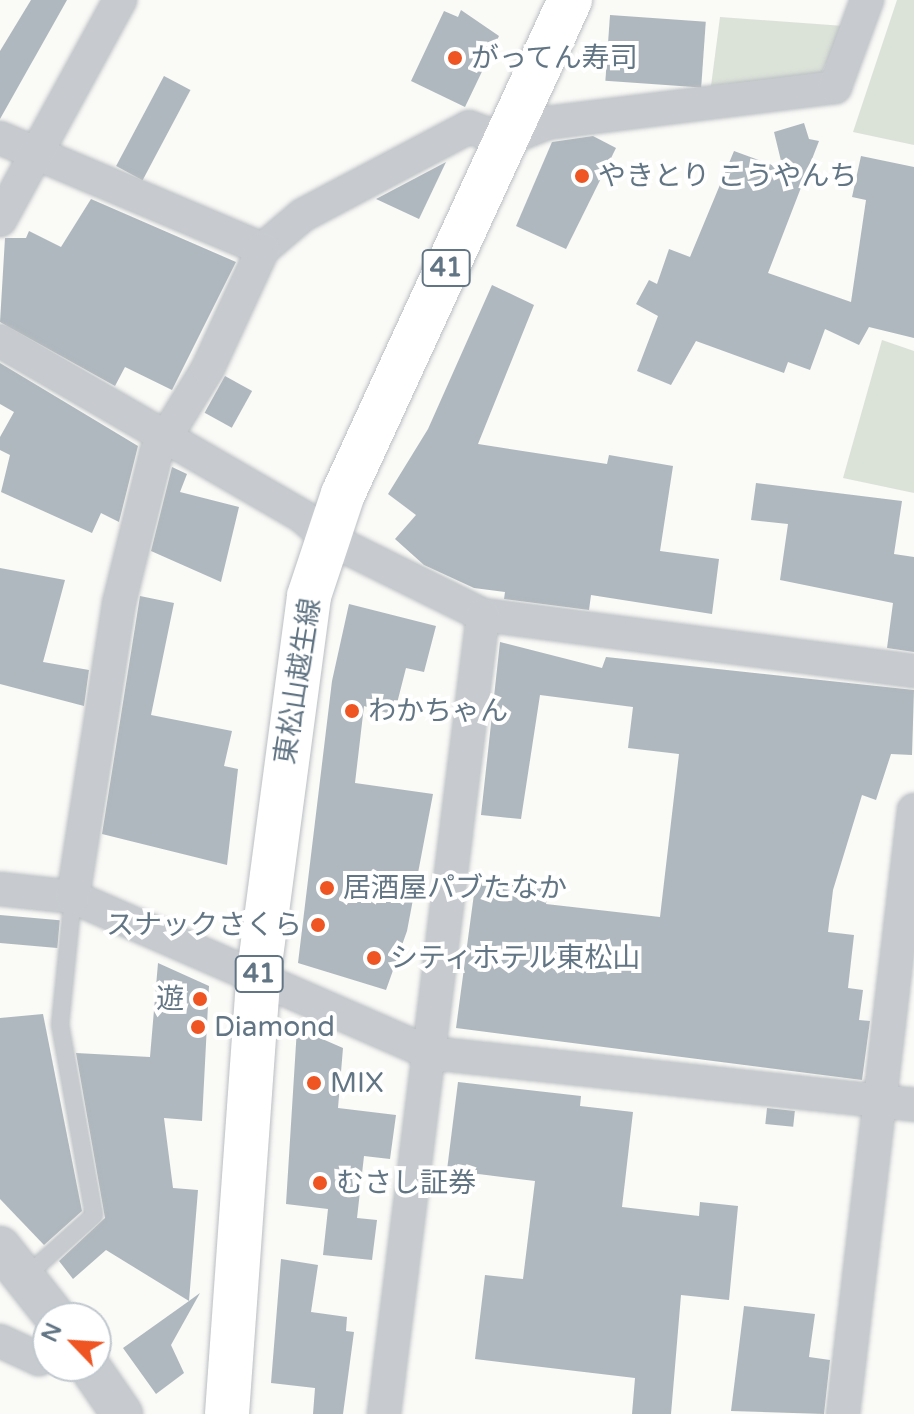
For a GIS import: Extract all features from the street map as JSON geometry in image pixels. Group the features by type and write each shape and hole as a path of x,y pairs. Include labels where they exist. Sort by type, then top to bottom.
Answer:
{"main road":[{"name":"東松山越生線","path":"227,1414 258,979 297,671 327,538 570,0"}],"street":[{"path":"0,220 30,155 120,0"},
{"path":"73,897 119,603 156,453 263,249 303,215 469,127 505,140 547,123 835,87 867,0"},
{"path":"0,138 30,155 263,249"},
{"path":"0,341 167,437 327,538 483,615 914,671"},
{"path":"384,1414 483,615"},
{"path":"843,1414 899,1102 914,810"},
{"path":"0,889 73,897 430,1053 899,1102"},
{"path":"0,1247 44,1302"},
{"path":"0,1341 32,1356"},
{"path":"100,1382 122,1414"}],"lane":[{"path":"25,1277 94,1215 60,1025 73,897"}],"shaded area":[{"path":"897,0 914,0 914,145 853,132"},
{"path":"720,17 844,26 821,74 711,86"},
{"path":"882,340 914,351 914,493 843,478"}],"building":[{"path":"31,0 67,0 0,119 0,51"},
{"path":"461,10 499,36 465,107 411,81 444,11 458,17"},
{"path":"610,15 706,22 701,88 605,81"},
{"path":"164,76 190,90 143,180 116,166"},
{"path":"804,123 809,139 819,141 768,273 851,302 866,200 852,197 861,156 914,167 914,338 869,327 859,345 825,329 810,370 788,362 784,373 696,341 671,385 637,371 658,316 636,304 649,280 657,284 669,249 690,257 734,151 783,169 774,132"},
{"path":"593,136 616,148 566,249 516,226 552,142"},
{"path":"446,162 419,219 376,199"},
{"path":"91,199 236,262 172,390 125,367 115,386 0,322 5,238 26,238 29,231 61,247"},
{"path":"492,285 534,305 478,444 607,464 609,455 673,466 660,551 719,559 712,614 591,595 589,610 504,599 505,592 474,588 424,565 395,539 416,515 388,494 428,429"},
{"path":"0,363 138,446 119,522 101,513 92,533 1,492 10,455 0,450 0,437 14,412 0,404"},
{"path":"225,376 252,391 232,428 205,413"},
{"path":"172,467 187,474 180,492 239,507 221,582 151,551"},
{"path":"756,483 902,501 894,554 914,557 914,652 887,648 893,603 780,580 788,524 751,520"},
{"path":"0,568 65,580 43,662 89,670 84,706 0,684"},
{"path":"140,596 174,603 151,715 232,731 224,766 238,769 227,865 102,834"},
{"path":"349,604 436,626 424,672 406,668 394,715 364,706 355,783 433,794 407,931 386,990 298,963 332,681"},
{"path":"500,642 602,668 606,657 914,690 912,755 891,754 876,800 862,795 833,890 828,932 854,935 848,988 863,990 859,1020 870,1021 862,1080 456,1028 476,879 548,888 546,904 660,917 679,754 628,748 633,707 540,695 521,819 481,815"},
{"path":"0,915 60,920 57,948 0,943"},
{"path":"158,963 209,986 202,1121 164,1118 173,1188 198,1190 189,1301 106,1250 73,1279 59,1261 105,1218 76,1053 150,1057"},
{"path":"43,1014 82,1211 44,1245 0,1199 0,1018"},
{"path":"297,1028 343,1048 338,1108 396,1115 390,1159 364,1156 357,1218 377,1220 372,1260 323,1255 328,1209 286,1204"},
{"path":"458,1082 581,1096 580,1106 633,1112 622,1207 699,1216 700,1202 738,1206 729,1300 681,1295 671,1414 632,1414 635,1378 475,1359 485,1275 523,1279 535,1181 447,1170"},
{"path":"767,1108 795,1111 793,1127 765,1124"},
{"path":"281,1259 318,1265 311,1312 347,1317 346,1331 354,1332 343,1414 313,1414 315,1388 271,1383"},
{"path":"200,1293 171,1345 184,1373 156,1394 123,1348"},
{"path":"744,1306 815,1314 809,1357 830,1360 824,1414 731,1411"}],"place":[{"name":"がってん寿司","path":"455,58"},
{"name":"やきとり こうやんち","path":"582,176"},
{"name":"わかちゃん","path":"352,711"},
{"name":"居酒屋パブたなか","path":"327,888"},
{"name":"スナックさくら","path":"318,925"},
{"name":"シティホテル東松山","path":"374,958"},
{"name":"遊","path":"200,999"},
{"name":"Diamond","path":"198,1027"},
{"name":"MIX","path":"314,1083"},
{"name":"むさし証券","path":"320,1183"}]}
